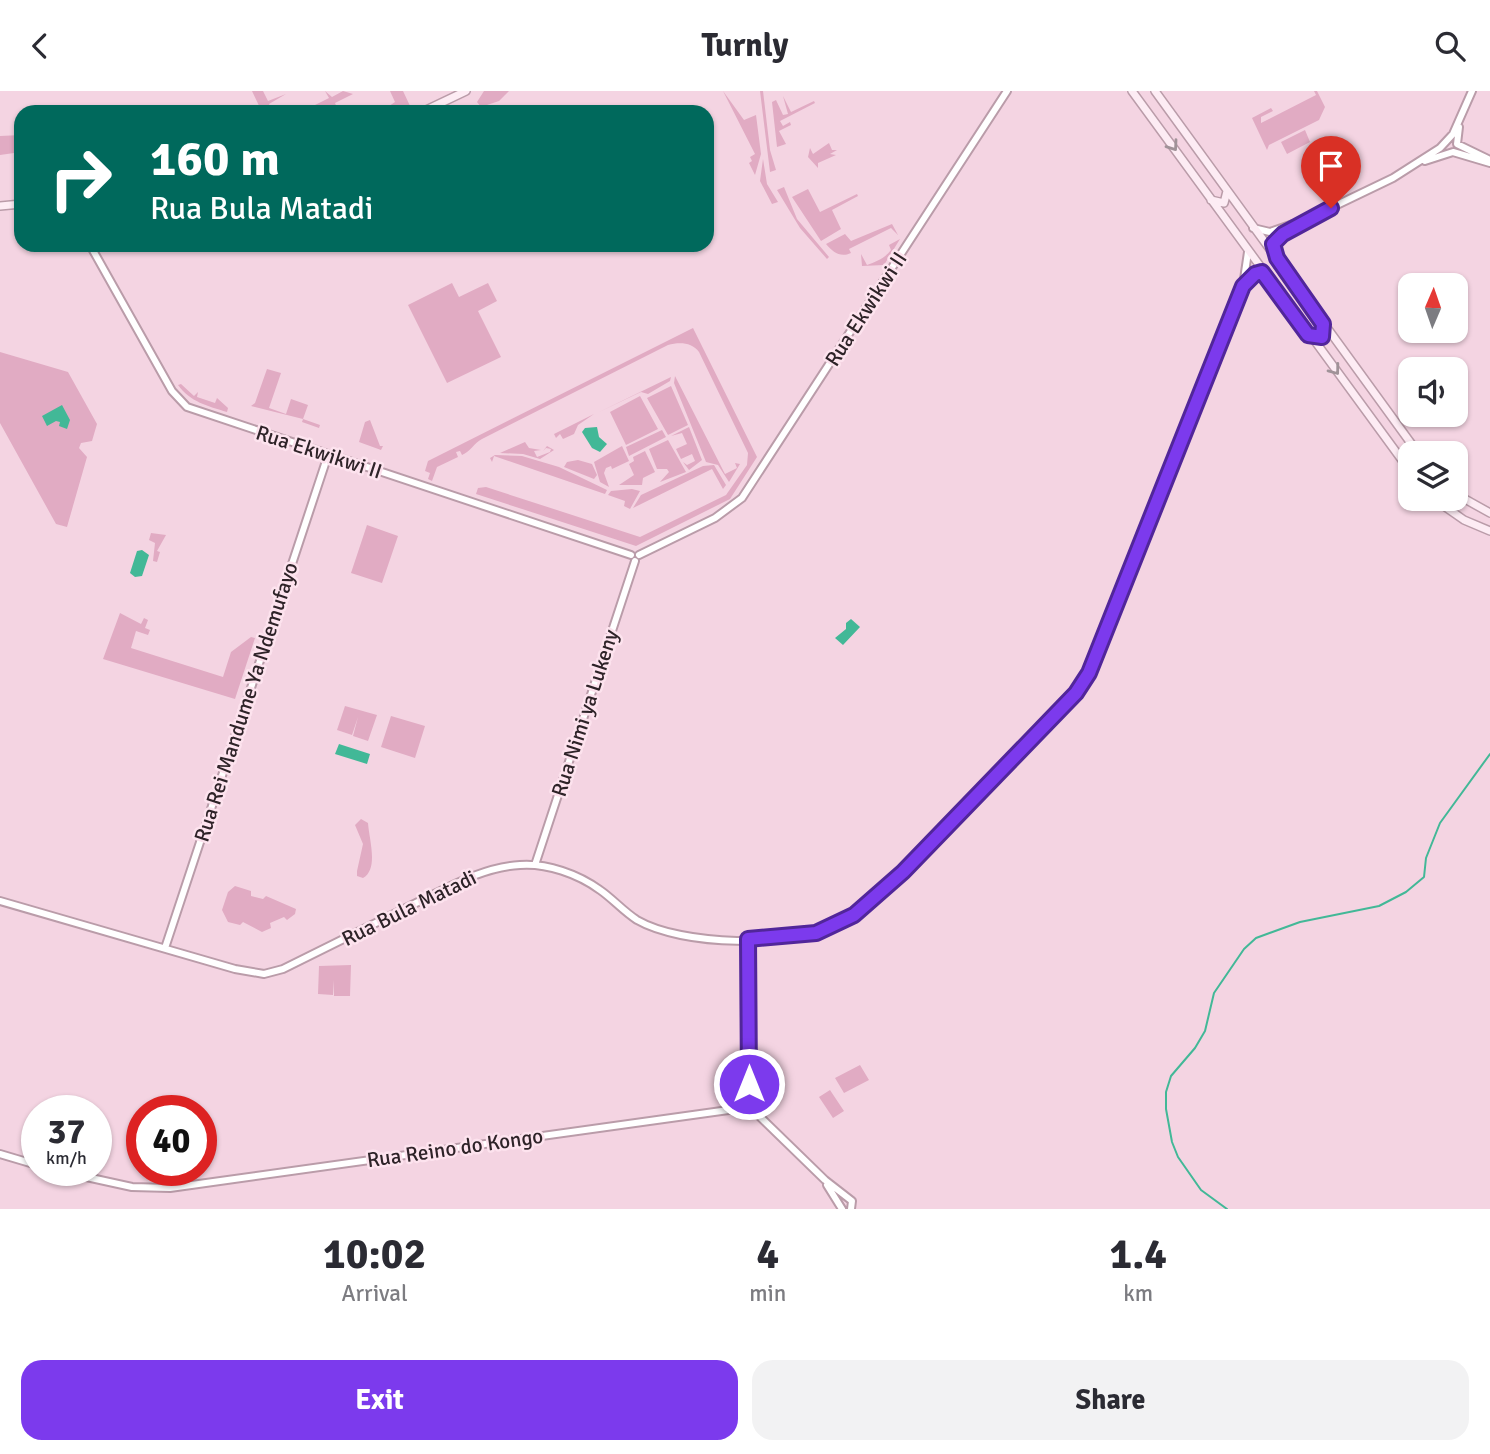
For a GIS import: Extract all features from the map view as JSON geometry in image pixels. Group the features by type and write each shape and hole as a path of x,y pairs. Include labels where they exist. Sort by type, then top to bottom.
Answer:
{"main road":[{"path":"437,105 466,91"},
{"path":"1132,91 1398,455"},
{"path":"1155,91 1409,441"},
{"path":"1211,199 1224,203 1227,191"},
{"path":"1308,335 1322,337 1323,324"},
{"path":"1468,501 1490,513"},
{"path":"1452,511 1471,524 1490,531"}],"street":[{"name":"Rua Ekwikwi II","path":"94,252 172,391 187,407 635,557 715,518 742,498 1007,91"},
{"path":"1472,91 1447,143 1447,150 1490,161"},
{"path":"1277,258 1273,249 1277,238 1308,219 1411,168 1453,152 1464,111"},
{"path":"1411,168 1453,141 1490,161"},
{"path":"1252,228 1270,232 1308,219"},
{"name":"Rua Bula Matadi","path":"0,901 252,973 273,973 463,880 503,867 535,865 579,877 599,889 632,917 673,935 748,939 816,933 854,915 903,872 1076,693 1089,673 1243,286 1248,252"},
{"path":"1243,286 1255,274 1262,272"},
{"name":"Rua Rei Mandume Ya Ndemufayo","path":"165,949 328,455"},
{"name":"Rua Nimi ya Lukeny","path":"535,865 635,557"},
{"path":"748,939 749,1108 825,1180 852,1201 852,1209"},
{"name":"Rua Reino do Kongo","path":"112,1183 132,1187 170,1188 749,1108"},
{"path":"0,1154 21,1160"},
{"path":"825,1180 842,1209"}],"shaded area":[{"path":"252,91 263,91 268,101 286,94 270,105 259,105"},
{"path":"325,91 332,97 343,91 353,94 335,103 336,105 315,105 329,98"},
{"path":"390,91 403,91 410,105 390,105 395,102"},
{"path":"484,91 509,91 499,101 487,105 479,105 477,102"},
{"path":"723,91 744,120 756,115 761,154 755,175 749,163 752,161 750,157 755,154"},
{"path":"760,91 763,91 770,150 776,170 770,172"},
{"path":"1314,91 1317,91 1325,107 1319,120 1269,145 1267,150 1252,118 1271,108 1273,111 1261,117 1261,123 1316,95"},
{"path":"783,96 791,112 814,101 815,103 780,121 783,126 790,122 791,125 779,131 786,144 777,147 772,102 776,100 783,115 788,114"},
{"path":"1305,130 1310,142 1287,154 1281,142"},
{"path":"14,135 14,153 0,155 0,136"},
{"path":"829,143 832,150 837,150 830,154 836,155 818,163 818,168 808,157 810,148 813,154"},
{"path":"763,159 767,184 778,202 772,204 760,181"},
{"path":"784,187 797,219 829,257 827,259 800,228 777,190"},
{"path":"808,189 820,212 857,194 858,196 832,210 841,229 821,241 792,197"},
{"path":"892,224 898,235 891,228 849,249 851,253 837,253 826,244 845,234 851,241"},
{"path":"900,239 884,265 862,266 861,254 867,265 870,264 886,255 891,250 889,245"},
{"path":"452,283 459,297 488,283 497,301 478,311 501,357 447,383 408,305"},
{"path":"693,328 757,457 730,499 636,546 476,494 478,488 486,487 640,537 726,495 747,465 748,453 699,352 693,346 681,343 668,345 482,439 462,455 460,451 456,452 458,457 437,467 432,481 428,479 430,473 425,471 428,461"},
{"path":"0,352 68,372 97,424 92,441 81,443 79,448 87,457 67,527 56,524 0,423"},
{"path":"267,369 281,373 269,408 286,414 291,399 308,405 303,419 251,406 255,403"},
{"path":"675,376 725,474 737,468 735,463 740,464 729,482 718,465 706,462 674,383"},
{"path":"671,377 670,381 648,394 641,392 597,413"},
{"path":"181,384 194,396 198,392 197,397 215,403 217,398 228,408 227,412 194,399 178,385"},
{"path":"671,386 688,425 668,435 647,398"},
{"path":"640,396 658,429 626,445 610,412"},
{"path":"62,405 70,420 67,429 59,426 60,422 56,421 47,426 42,416"},
{"path":"594,414 578,425 574,434 563,439 560,434 556,438 554,434"},
{"path":"303,419 320,425 319,428 302,422"},
{"path":"370,420 380,446 383,446 381,450 359,442 365,422"},
{"path":"597,427 599,437 607,444 600,452 592,448 582,432 585,428"},
{"path":"689,427 702,460 689,470 683,462 687,465 695,461 692,454 681,459 676,449 687,444 682,433 671,436"},
{"path":"662,430 666,437 629,456 626,447"},
{"path":"668,440 686,472 660,482 669,472 667,469 657,469 649,449"},
{"path":"525,442 529,448 541,450 534,451 537,457 550,452 551,449 546,448 543,451 547,446 554,450 540,459 523,454 500,453"},
{"path":"622,446 629,461 612,469 611,466 606,468 604,473 609,487 600,482 594,462"},
{"path":"645,451 655,472 643,478 642,485 619,485 634,475 629,464 634,461 633,457"},
{"path":"495,455 522,456 559,467 607,490 605,494 494,456 492,462 490,458"},
{"path":"578,460 592,464 597,475 594,479 564,467 567,462"},
{"path":"714,465 726,485 723,489 712,469 633,508 641,495 703,466"},
{"path":"611,491 640,491 630,509 624,506 625,501 608,495"},
{"path":"367,525 398,536 382,583 351,573"},
{"path":"151,533 166,535 157,551 160,552 157,562 153,561 155,543 149,540"},
{"path":"142,550 149,555 142,576 135,577 130,573 137,551"},
{"path":"120,613 141,624 144,618 148,620 145,628 150,630 148,635 136,631 131,648 223,677 231,652 251,637 255,638 235,699 103,659"},
{"path":"851,619 860,627 843,645 835,638 846,629 846,623"},
{"path":"345,706 377,715 368,741 353,736 358,717 352,735 337,730"},
{"path":"391,716 425,726 415,758 381,747"},
{"path":"339,744 370,754 367,764 335,754"},
{"path":"361,819 368,823 372,853 371,868 363,878 357,876 363,844 355,825"},
{"path":"235,886 251,891 251,896 263,899 266,896 296,909 295,914 287,920 284,917 270,923 271,928 262,932 243,922 240,925 228,922 222,910 228,892"},
{"path":"351,965 350,996 334,996 334,980 333,995 318,994 319,966"},
{"path":"860,1065 869,1080 844,1093 835,1078"},
{"path":"830,1090 844,1111 833,1118 819,1097"}],"waterway":[{"path":"1227,1209 1201,1190 1178,1157 1172,1142 1166,1109 1166,1092 1171,1076 1195,1048 1205,1031 1214,993 1244,949 1256,938 1300,922 1379,906 1406,892 1424,877 1426,858 1440,823 1490,754"}],"route":[{"path":"749,1084 748,939 787,938 816,933 854,915 903,872 1076,693 1089,673 1243,286 1255,274 1262,272 1308,335 1314,338 1322,337 1323,324 1277,258 1273,244 1283,234 1331,208"}]}
